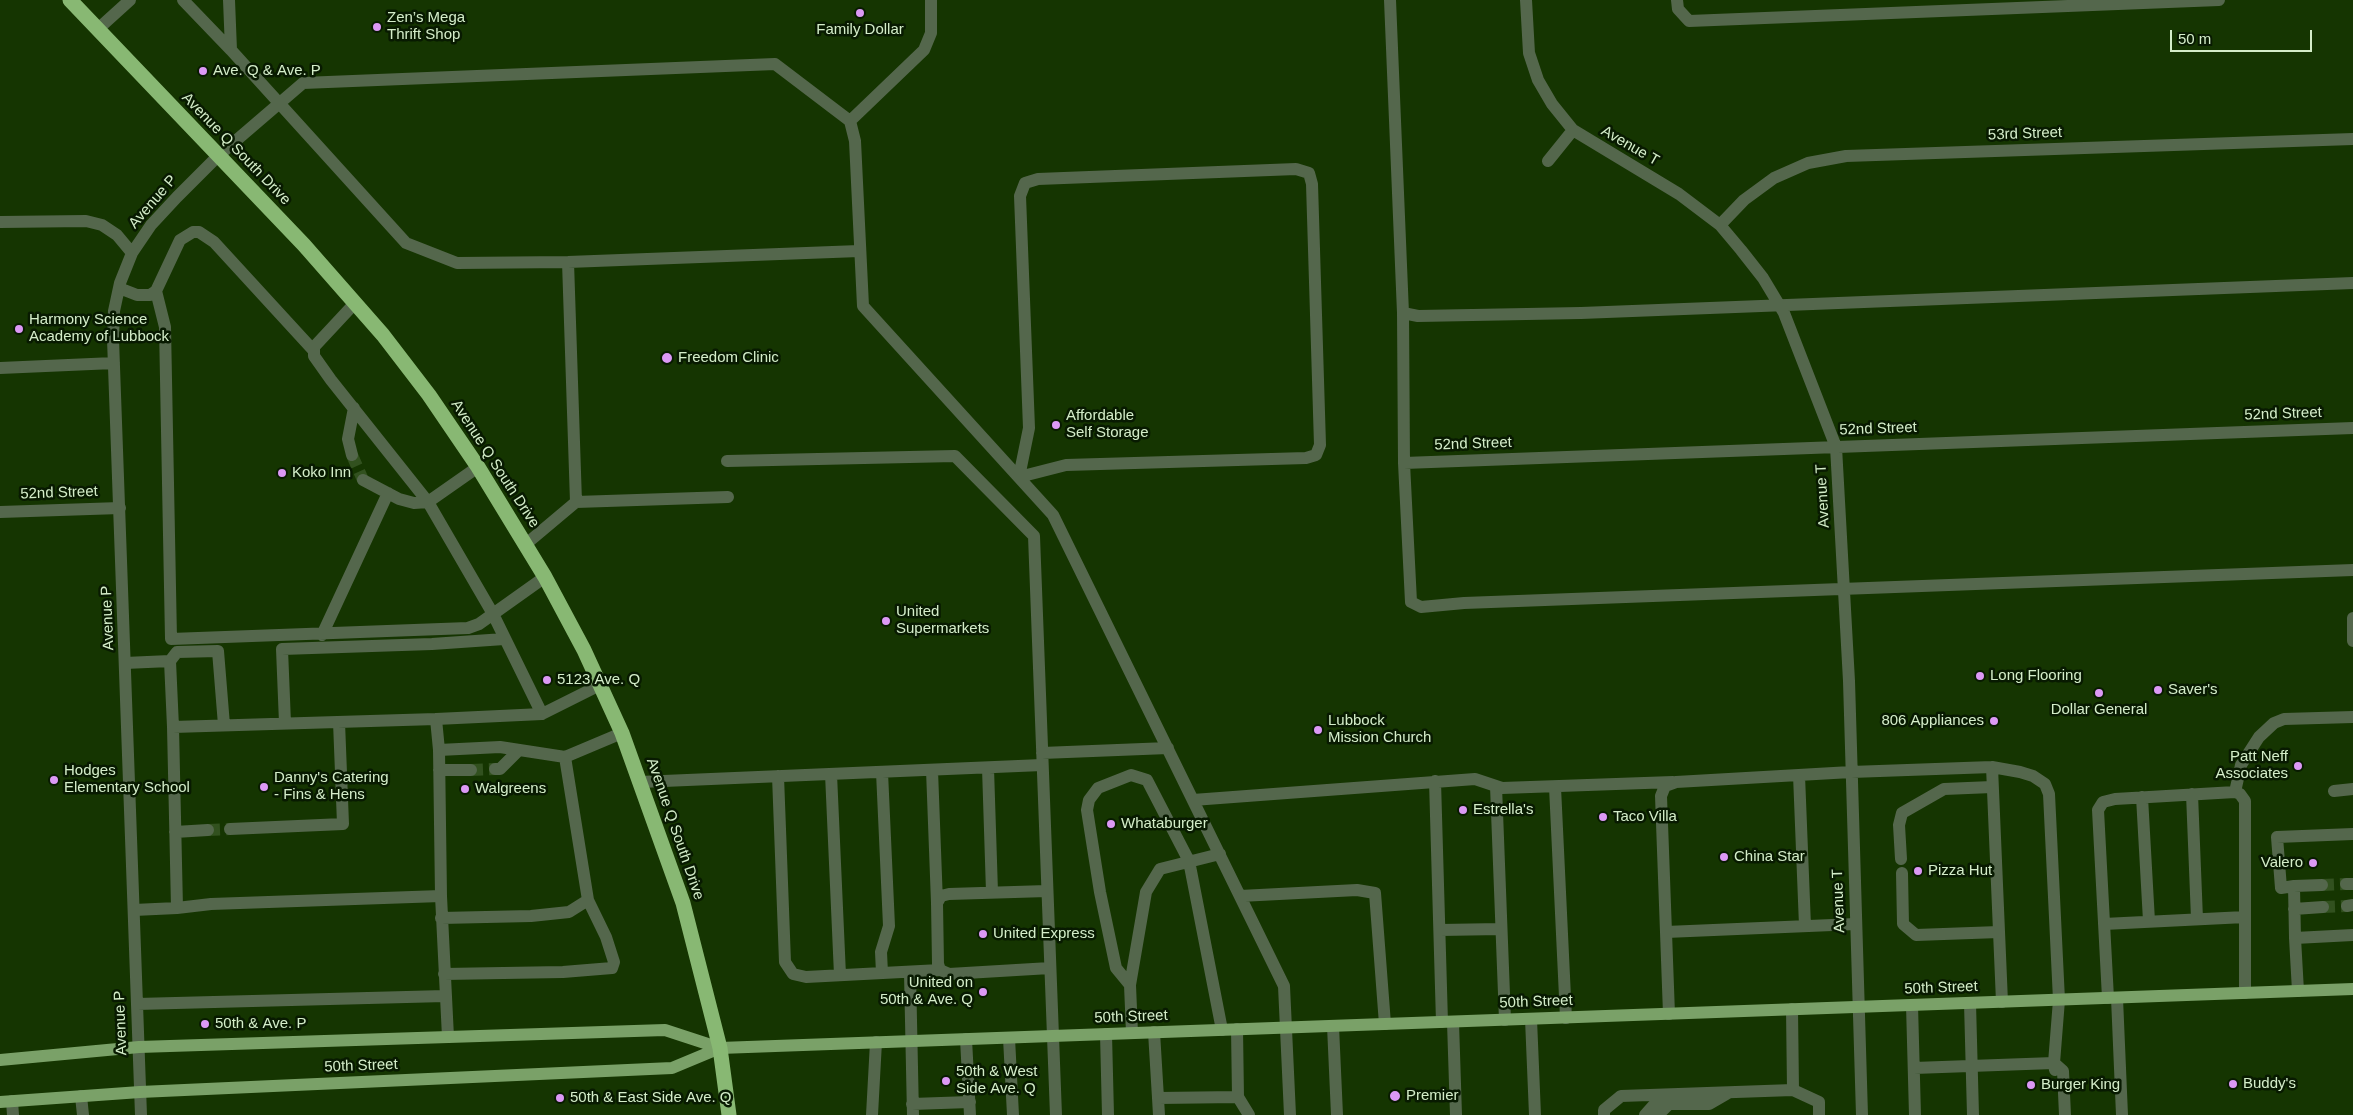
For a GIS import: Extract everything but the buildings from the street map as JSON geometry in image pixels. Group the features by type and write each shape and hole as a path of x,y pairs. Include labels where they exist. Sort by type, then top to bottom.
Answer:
{"highway":[{"name":"Avenue Q South Drive","path":"70,0 304,245 355,304 429,395 478,467 546,577 622,733 683,903 720,1048 730,1115"}],"main road":[{"name":"50th Street","path":"0,1060 138,1048 665,1030 720,1048 2353,990"},
{"name":"50th Street","path":"6,1101 140,1092 672,1068 720,1048"}],"street":[{"path":"98,29 130,0"},
{"path":"183,0 231,50 406,243 457,263 568,262 859,251"},
{"path":"229,0 231,50"},
{"path":"930,0 931,32 924,50 850,121 856,141 859,251 863,306 1053,515 1284,986 1290,1115"},
{"path":"1390,0 1403,312 1404,463 1412,602 1421,607 1464,603 2353,570"},
{"name":"Avenue T","path":"1526,0 1529,53 1538,80 1552,104 1573,130 1679,194 1720,225 1763,278 1780,306 1836,447 1852,772 1862,1115"},
{"path":"1677,0 1678,9 1689,21 2219,0"},
{"name":"Avenue P","path":"141,1115 114,363 114,311 119,288 132,253 151,225 218,156 303,83 775,64 850,121"},
{"path":"1548,161 1573,130"},
{"name":"53rd Street","path":"1720,225 1744,200 1774,178 1808,163 1846,156 2353,139"},
{"path":"1276,170 1296,170 1309,174 1312,184 1320,425 1320,445 1316,455 1306,458 1066,465 1019,477 1029,428 1020,196 1025,183 1038,179 1276,170"},
{"path":"0,222 86,221 102,225 117,235 132,253"},
{"path":"119,288 137,295 150,295 156,291 180,240 193,232 200,232 214,242 314,352"},
{"path":"568,262 576,502"},
{"path":"1403,312 1418,316 1780,306 2353,283"},
{"path":"156,291 165,327 172,639 322,635 468,628 480,624 546,577"},
{"path":"355,304 314,347 314,356 428,502 493,614 542,714"},
{"path":"0,368 114,363"},
{"path":"352,455 348,439 354,408"},
{"name":"52nd Street","path":"1404,463 2353,428"},
{"path":"727,461 955,456 1034,536 1056,1115"},
{"path":"363,480 399,500 414,503 428,502 478,467"},
{"path":"322,635 388,493"},
{"path":"526,544 576,502 728,497"},
{"name":"52nd Street","path":"0,512 120,508"},
{"path":"2353,618 2353,641"},
{"path":"285,724 282,649 422,645 504,639"},
{"path":"178,908 174,727 170,661 177,652 218,651 224,725"},
{"path":"125,663 170,661"},
{"path":"174,727 542,714 600,685"},
{"path":"2235,792 2241,765 2259,737 2274,723 2284,719 2353,716"},
{"path":"436,719 439,750 441,918 448,1037"},
{"path":"230,829 343,824 339,722"},
{"path":"439,750 500,747 564,757 622,733"},
{"path":"640,782 988,768 1042,759 1168,748"},
{"path":"495,769 500,768 519,750"},
{"path":"444,974 563,972 612,968 614,962 606,937 588,900 564,757"},
{"path":"1193,800 1475,779 1502,788 1992,767 2033,776 2045,784 2050,794 2058,1000 2054,1063 2057,1115"},
{"path":"1992,767 2002,1002"},
{"path":"988,768 992,892"},
{"path":"439,770 471,770"},
{"path":"932,770 938,964 940,970"},
{"path":"882,772 889,926 881,952 882,973"},
{"path":"831,774 840,976"},
{"path":"1130,985 1116,968 1100,892 1087,810 1089,800 1098,788 1121,777 1131,775 1147,780 1189,860 1222,1030"},
{"path":"1799,775 1805,926"},
{"path":"778,776 785,962 793,974 806,977 940,970 949,974 1050,968"},
{"path":"1435,781 1440,930 1456,1115"},
{"path":"1669,1014 1661,796 1665,786 1676,782"},
{"path":"1496,786 1505,1020"},
{"path":"1555,786 1566,1018"},
{"path":"1901,860 1899,825 1902,813 1944,788 1992,787"},
{"path":"2334,791 2353,790"},
{"path":"2122,1115 2113,998 2104,924 2098,810 2103,802 2116,799 2192,794 2235,792 2240,794 2245,802 2246,993"},
{"path":"2192,794 2197,919"},
{"path":"2142,798 2149,922"},
{"path":"175,832 208,830"},
{"path":"2322,885 2281,888 2277,837 2353,834"},
{"path":"1132,1033 1130,985 1146,892 1160,868 1220,854"},
{"path":"1902,873 1903,924 1916,935 1999,932"},
{"path":"2294,886 2298,991"},
{"path":"1240,896 1357,890 1375,893 1385,1024"},
{"path":"937,903 940,896 949,894 1047,891"},
{"path":"134,910 219,904 441,896"},
{"path":"441,918 531,916 569,912 588,900"},
{"path":"2294,909 2323,906"},
{"path":"2104,924 2245,917"},
{"path":"1666,932 1856,924"},
{"path":"1440,930 1501,929"},
{"path":"2295,938 2353,935"},
{"path":"910,973 913,1109 970,1109 966,1039"},
{"path":"137,1004 446,996"},
{"path":"1970,1003 1973,1115"},
{"path":"1912,1005 1916,1115"},
{"path":"1792,1009 1793,1090"},
{"path":"1532,1019 1535,1115"},
{"path":"1333,1026 1337,1115"},
{"path":"1237,1029 1238,1097 1249,1115"},
{"path":"1154,1032 1158,1115"},
{"path":"1106,1034 1108,1115"},
{"path":"1009,1038 1013,1115"},
{"path":"872,1115 871,1096 876,1042"},
{"path":"1914,1068 2054,1063 2063,1071 2065,1115"},
{"path":"1604,1115 1604,1110 1622,1096 1793,1090 1819,1102 1819,1115"},
{"path":"1645,1115 1653,1106 1709,1104 1730,1092"},
{"path":"81,1096 83,1115"},
{"path":"1158,1098 1238,1097"},
{"path":"6,1101 13,1115"},
{"path":"1658,1115 1669,1104"}],"tunnel":[{"path":"352,455 363,480"},
{"path":"471,770 495,769"},
{"path":"208,830 230,829"},
{"path":"2322,885 2346,884"},
{"path":"2323,907 2347,906"}],"place":[{"name":"Family Dollar","path":"860,13"},
{"name":"Zen’s Mega Thrift Shop","path":"377,27"},
{"name":"Ave. Q & Ave. P","path":"203,71"},
{"name":"Harmony Science Academy of Lubbock","path":"19,329"},
{"name":"Freedom Clinic","path":"667,358"},
{"name":"Affordable Self Storage","path":"1056,425"},
{"name":"Koko Inn","path":"282,473"},
{"name":"United Supermarkets","path":"886,621"},
{"name":"Long Flooring","path":"1980,676"},
{"name":"5123 Ave. Q","path":"547,680"},
{"name":"Saver's","path":"2158,690"},
{"name":"Dollar General","path":"2099,693"},
{"name":"806 Appliances","path":"1994,721"},
{"name":"Lubbock Mission Church","path":"1318,730"},
{"name":"Patt Neff Associates","path":"2298,766"},
{"name":"Hodges Elementary School","path":"54,780"},
{"name":"Danny's Catering - Fins & Hens","path":"264,787"},
{"name":"Walgreens","path":"465,789"},
{"name":"Estrella's","path":"1463,810"},
{"name":"Taco Villa","path":"1603,817"},
{"name":"Whataburger","path":"1111,824"},
{"name":"China Star","path":"1724,857"},
{"name":"Valero","path":"2313,863"},
{"name":"Pizza Hut","path":"1918,871"},
{"name":"United Express","path":"983,934"},
{"name":"United on 50th & Ave. Q","path":"983,992"},
{"name":"50th & Ave. P","path":"205,1024"},
{"name":"50th & West Side Ave. Q","path":"946,1081"},
{"name":"Buddy's","path":"2233,1084"},
{"name":"Burger King","path":"2031,1085"},
{"name":"Premier","path":"1395,1096"},
{"name":"50th & East Side Ave. Q","path":"560,1098"}]}
